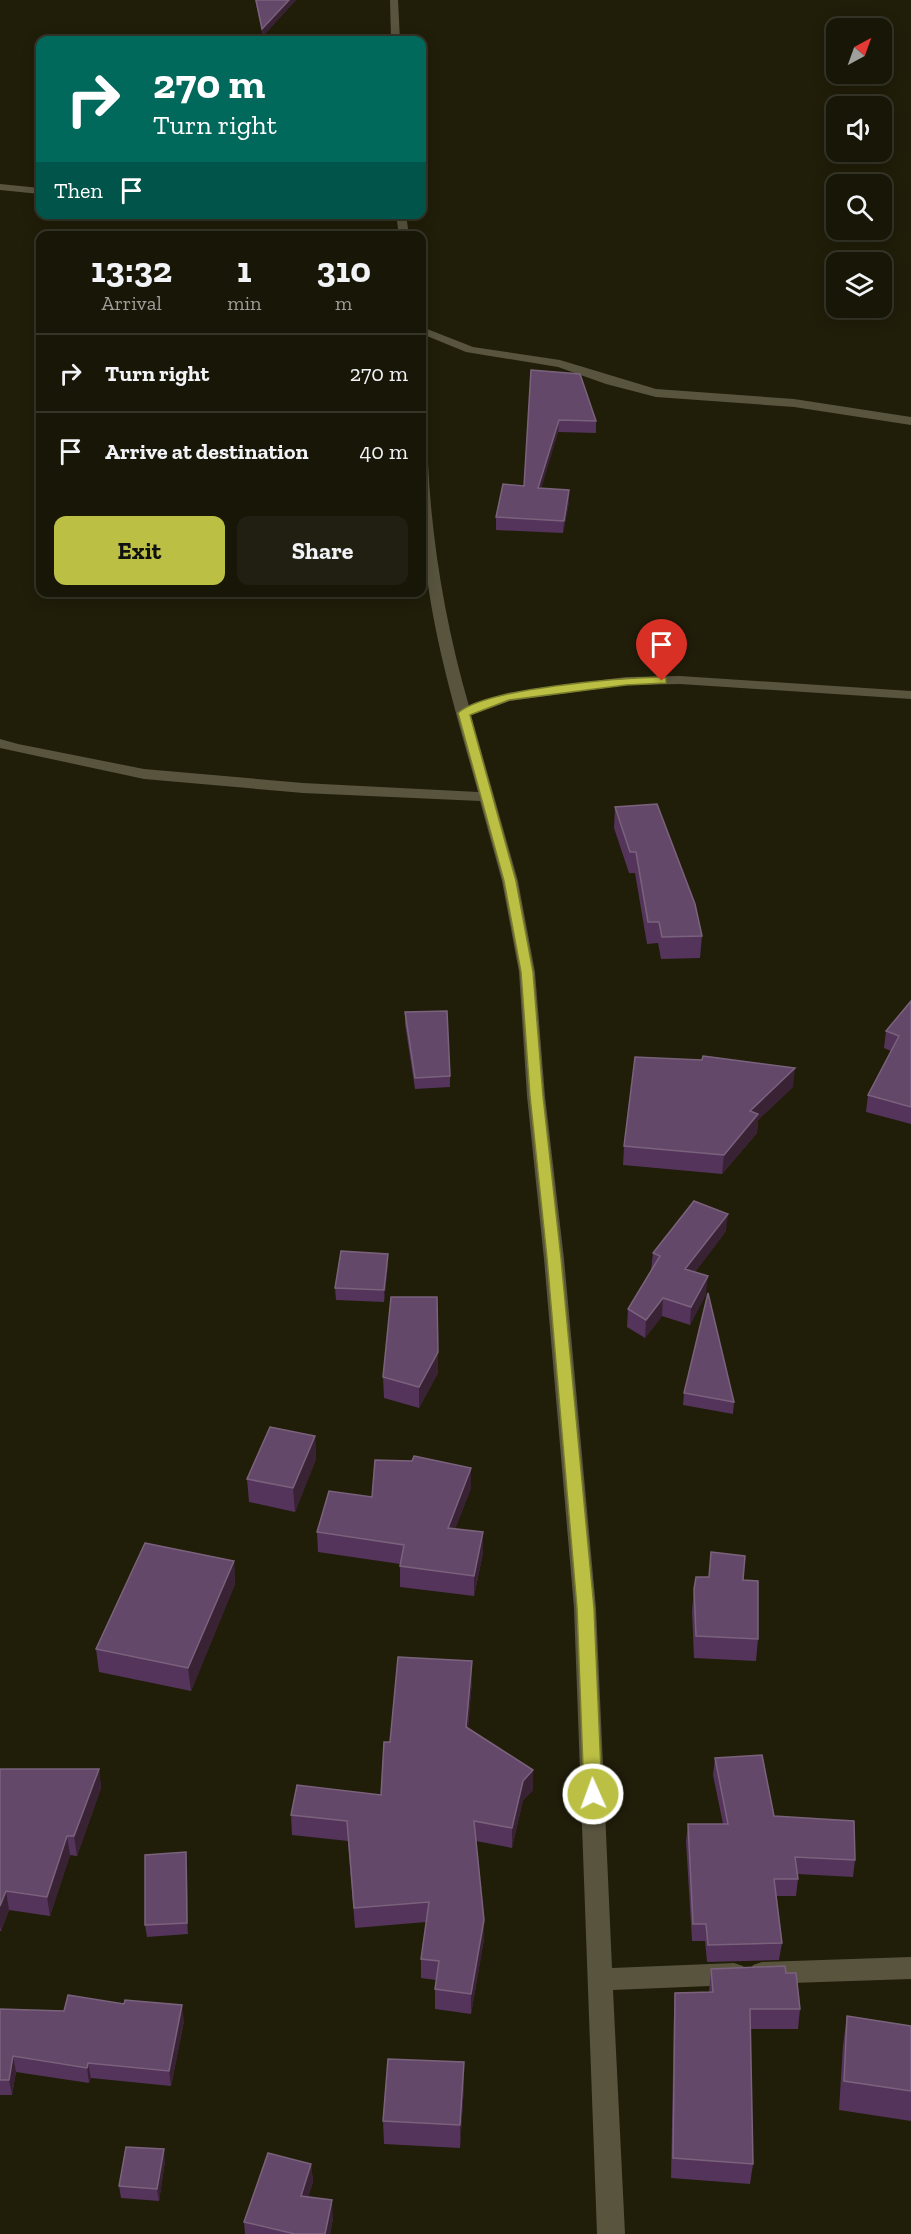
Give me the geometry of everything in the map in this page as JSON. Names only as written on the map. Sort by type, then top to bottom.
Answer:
[{"type":"street","points":[[394,0],[396,36]]},
{"type":"street","points":[[0,187],[36,192]]},
{"type":"street","points":[[426,332],[470,350],[560,364],[610,381],[656,393],[794,403],[911,421]]},
{"type":"street","points":[[426,532],[436,600],[510,881],[527,972],[536,1096],[554,1258],[585,1608],[611,2234]]},
{"type":"street","points":[[464,713],[507,697],[626,681],[680,680],[846,688],[911,695]]},
{"type":"street","points":[[0,743],[14,748],[144,774],[303,788],[487,797]]},
{"type":"street","points":[[601,1979],[911,1968]]},
{"type":"building","points":[[256,0],[289,0],[262,29]]},
{"type":"building","points":[[531,370],[580,374],[596,421],[559,420],[538,488],[569,490],[564,521],[496,517],[503,484],[524,486]]},
{"type":"building","points":[[657,804],[695,904],[702,936],[662,937],[659,922],[648,922],[636,852],[630,852],[615,807]]},
{"type":"building","points":[[911,1001],[911,1107],[868,1095],[899,1036],[886,1031]]},
{"type":"building","points":[[447,1011],[450,1076],[415,1078],[405,1012]]},
{"type":"building","points":[[703,1056],[795,1068],[750,1111],[758,1114],[724,1155],[624,1146],[635,1057],[702,1060]]},
{"type":"building","points":[[694,1201],[728,1214],[685,1269],[708,1276],[691,1307],[663,1298],[646,1320],[628,1309],[660,1256],[653,1253]]},
{"type":"building","points":[[341,1251],[388,1254],[384,1290],[335,1288]]},
{"type":"building","points":[[708,1293],[734,1402],[684,1393]]},
{"type":"building","points":[[391,1297],[437,1297],[438,1352],[419,1387],[383,1377]]},
{"type":"building","points":[[270,1427],[315,1436],[293,1488],[247,1479]]},
{"type":"building","points":[[414,1456],[471,1468],[448,1528],[483,1532],[474,1576],[400,1566],[404,1545],[317,1532],[329,1491],[372,1497],[375,1460],[412,1461]]},
{"type":"building","points":[[145,1543],[234,1561],[188,1668],[96,1649]]},
{"type":"building","points":[[711,1552],[745,1556],[743,1580],[758,1581],[758,1639],[696,1636],[694,1589],[696,1577],[709,1577]]},
{"type":"building","points":[[398,1657],[472,1661],[466,1727],[533,1770],[523,1781],[512,1828],[474,1821],[484,1920],[471,1994],[435,1989],[439,1961],[421,1959],[429,1902],[354,1908],[347,1821],[291,1815],[297,1785],[381,1795],[384,1742],[390,1742]]},
{"type":"building","points":[[762,1755],[774,1816],[854,1821],[855,1860],[795,1857],[798,1879],[774,1879],[782,1943],[708,1945],[706,1924],[693,1924],[688,1824],[728,1824],[715,1758]]},
{"type":"building","points":[[0,1769],[99,1769],[74,1836],[67,1836],[47,1897],[6,1891],[0,1906]]},
{"type":"building","points":[[186,1852],[187,1923],[145,1925],[145,1855]]},
{"type":"building","points":[[785,1966],[786,1973],[796,1973],[800,2009],[750,2009],[753,2164],[673,2158],[675,1993],[713,1992],[711,1969]]},
{"type":"building","points":[[68,1995],[124,2004],[125,2000],[182,2005],[169,2071],[88,2063],[87,2068],[13,2056],[9,2080],[0,2080],[0,2009],[64,2011]]},
{"type":"building","points":[[847,2016],[911,2026],[911,2091],[844,2081]]},
{"type":"building","points":[[388,2059],[464,2062],[460,2125],[383,2121]]},
{"type":"building","points":[[126,2147],[164,2149],[157,2189],[119,2186]]},
{"type":"building","points":[[268,2153],[311,2164],[301,2196],[332,2200],[325,2234],[295,2234],[244,2222]]},
{"type":"route","points":[[593,1794],[585,1608],[554,1258],[536,1096],[527,972],[510,881],[464,713],[507,697],[626,681],[662,681]]}]
